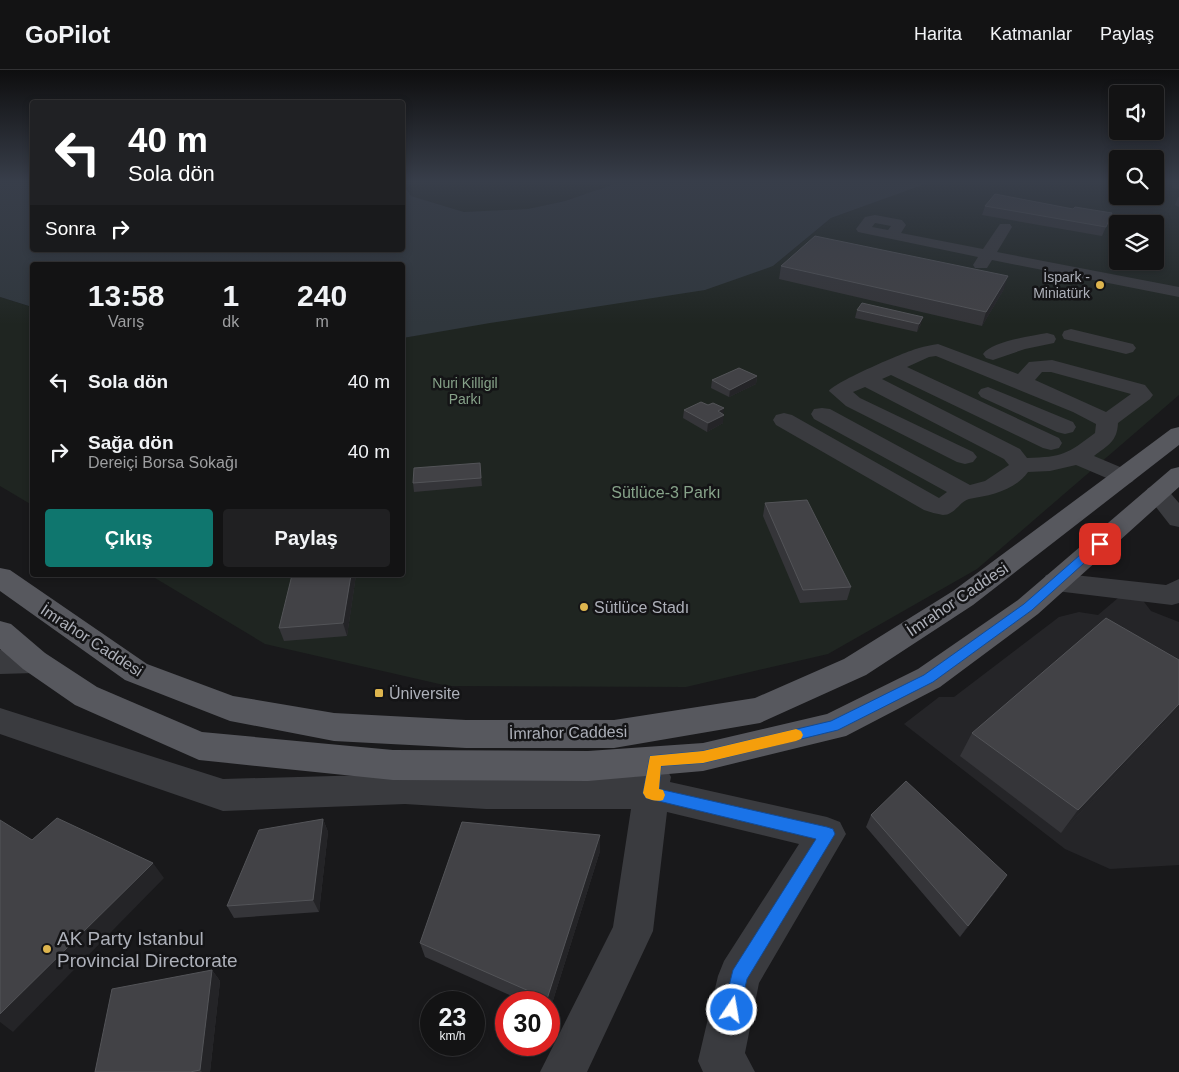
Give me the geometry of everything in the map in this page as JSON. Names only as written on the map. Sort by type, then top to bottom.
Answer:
[{"type":"main road","name":"İmrahor Caddesi","points":[[0,577],[136,672],[230,708],[334,727],[466,734],[614,734],[760,710],[855,666],[958,601],[1179,434]]},
{"type":"main road","name":"İmrahor Caddesi","points":[[0,632],[34,661],[86,696],[199,746],[393,765],[588,766],[653,777],[703,757],[834,726],[929,678],[1028,607],[1168,483]]},
{"type":"main road","points":[[159,728],[190,693]]},
{"type":"street","points":[[984,260],[1003,230]]},
{"type":"street","points":[[948,253],[961,233]]},
{"type":"street","points":[[891,236],[926,235],[948,253],[1058,276],[1179,292]]},
{"type":"street","points":[[902,251],[926,235]]},
{"type":"street","points":[[1071,335],[1126,348]]},
{"type":"street","points":[[993,354],[1020,344],[1047,340]]},
{"type":"street","points":[[965,457],[854,402],[839,391],[924,352],[938,350],[1025,378],[1129,405],[1107,421],[1106,435],[1078,457],[1050,464],[1021,465]]},
{"type":"street","points":[[900,363],[1065,427]]},
{"type":"street","points":[[900,363],[1051,443]]},
{"type":"street","points":[[864,378],[1012,454],[1021,465]]},
{"type":"street","points":[[1025,378],[1107,421]]},
{"type":"street","points":[[822,414],[963,491],[974,493],[993,486],[1016,473],[1021,465]]},
{"type":"street","points":[[784,420],[933,505],[944,506],[963,491]]},
{"type":"street","points":[[1078,457],[1124,477]]},
{"type":"street","points":[[1168,483],[1179,519]]},
{"type":"street","points":[[1056,582],[1172,595],[1179,589]]},
{"type":"street","points":[[0,662],[34,661]]},
{"type":"street","points":[[0,721],[223,795],[405,789],[486,793],[653,777],[827,834],[739,976],[721,1061],[732,1072]]},
{"type":"street","points":[[563,1072],[632,931],[653,777]]},
{"type":"shaded area","points":[[0,230],[30,230],[30,252],[405,252],[405,230],[817,230],[773,266],[705,290],[405,338],[405,262],[30,262],[30,306],[0,297]]},
{"type":"shaded area","points":[[1118,598],[1141,598],[1151,611],[1179,622],[1179,865],[1110,869],[1065,849],[904,724],[939,697],[954,697],[1059,617],[1079,612],[1098,615]]},
{"type":"green space","name":"Sütlüce-3 Parkı","points":[[817,230],[1109,230],[1109,270],[1164,270],[1164,230],[1179,230],[1179,395],[977,569],[828,654],[686,687],[448,686],[265,644],[153,577],[405,577],[405,338],[773,266]]},
{"type":"green space","points":[[0,297],[30,306],[30,504],[0,486]]},
{"type":"building","points":[[815,236],[1008,276],[986,312],[781,266]]},
{"type":"building","points":[[862,303],[923,317],[919,324],[857,310]]},
{"type":"building","points":[[739,368],[757,376],[730,390],[712,380]]},
{"type":"building","points":[[701,402],[708,405],[713,403],[724,408],[718,411],[724,415],[708,423],[684,410]]},
{"type":"building","points":[[480,463],[481,478],[413,483],[414,468]]},
{"type":"building","points":[[807,500],[851,587],[803,590],[765,503]]},
{"type":"building","points":[[292,577],[351,577],[343,623],[279,628]]},
{"type":"building","points":[[1106,618],[1179,660],[1179,704],[1078,810],[972,733]]},
{"type":"building","points":[[906,781],[1007,875],[968,926],[871,815]]},
{"type":"building","name":"AK Party Istanbul Provincial Directorate","points":[[57,818],[153,863],[0,1014],[0,820],[32,840]]},
{"type":"building","points":[[323,819],[313,900],[227,906],[259,830]]},
{"type":"building","points":[[462,822],[600,835],[550,991],[529,991],[420,943]]},
{"type":"building","points":[[212,970],[200,1070],[190,1072],[95,1072],[112,989]]},
{"type":"slow traffic","points":[[657,795],[651,793],[655,760],[703,757],[796,735]]},
{"type":"place","name":"İspark - Miniatürk","points":[[1100,285]]},
{"type":"place","name":"Sütlüce Stadı","points":[[584,607]]},
{"type":"place","name":"Üniversite","points":[[379,693]]},
{"type":"place","name":"AK Party Istanbul Provincial Directorate","points":[[47,949]]},
{"type":"route","points":[[732,1010],[739,976],[827,834],[651,793],[655,760],[703,757],[834,726],[929,678],[1028,607],[1100,544]]},
{"type":"park label","name":"Nuri Killigil Parkı","points":[[465,392]]}]
